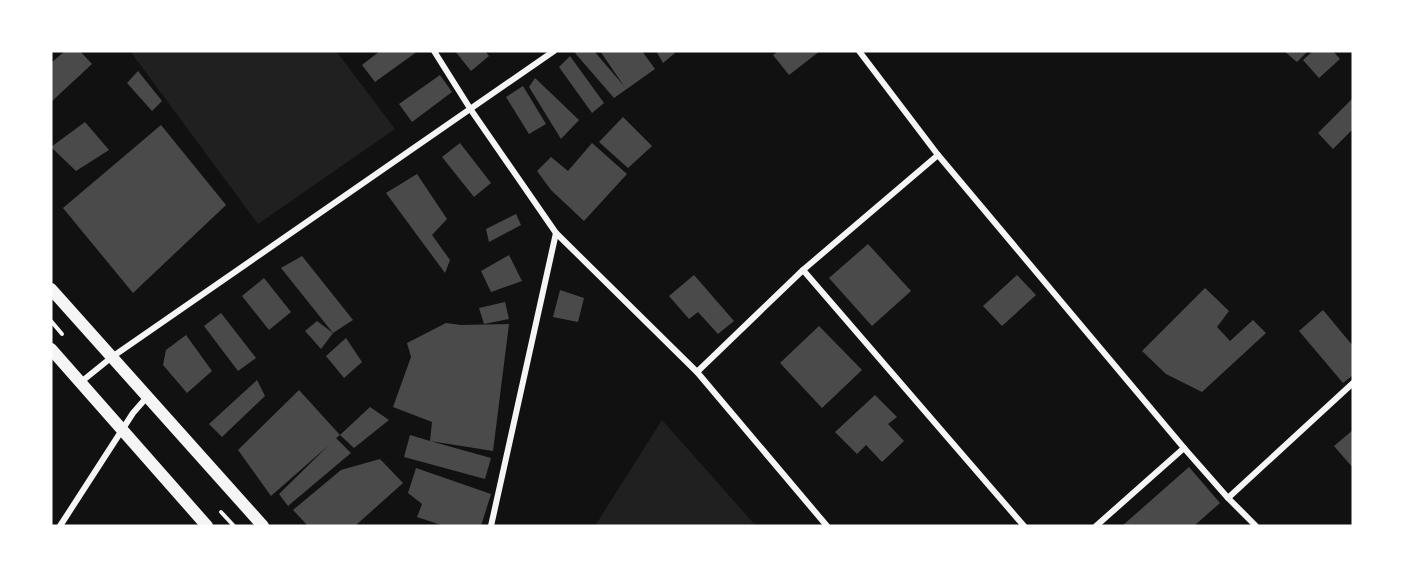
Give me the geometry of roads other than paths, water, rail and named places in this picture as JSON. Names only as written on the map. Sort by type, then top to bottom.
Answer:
[{"type":"main road","points":[[51,289],[263,526]]},
{"type":"main road","points":[[51,349],[207,526]]},
{"type":"street","points":[[434,51],[471,110],[555,233],[697,372],[827,526]]},
{"type":"street","points":[[80,382],[112,357],[555,51]]},
{"type":"street","points":[[859,51],[938,155],[1184,448],[1227,498],[1256,526]]},
{"type":"street","points":[[697,372],[803,270],[938,155]]},
{"type":"street","points":[[490,526],[555,233]]},
{"type":"street","points":[[803,270],[1024,526]]},
{"type":"street","points":[[1227,498],[1353,383]]},
{"type":"street","points":[[60,526],[122,430],[147,397]]},
{"type":"street","points":[[1096,526],[1184,448]]}]
